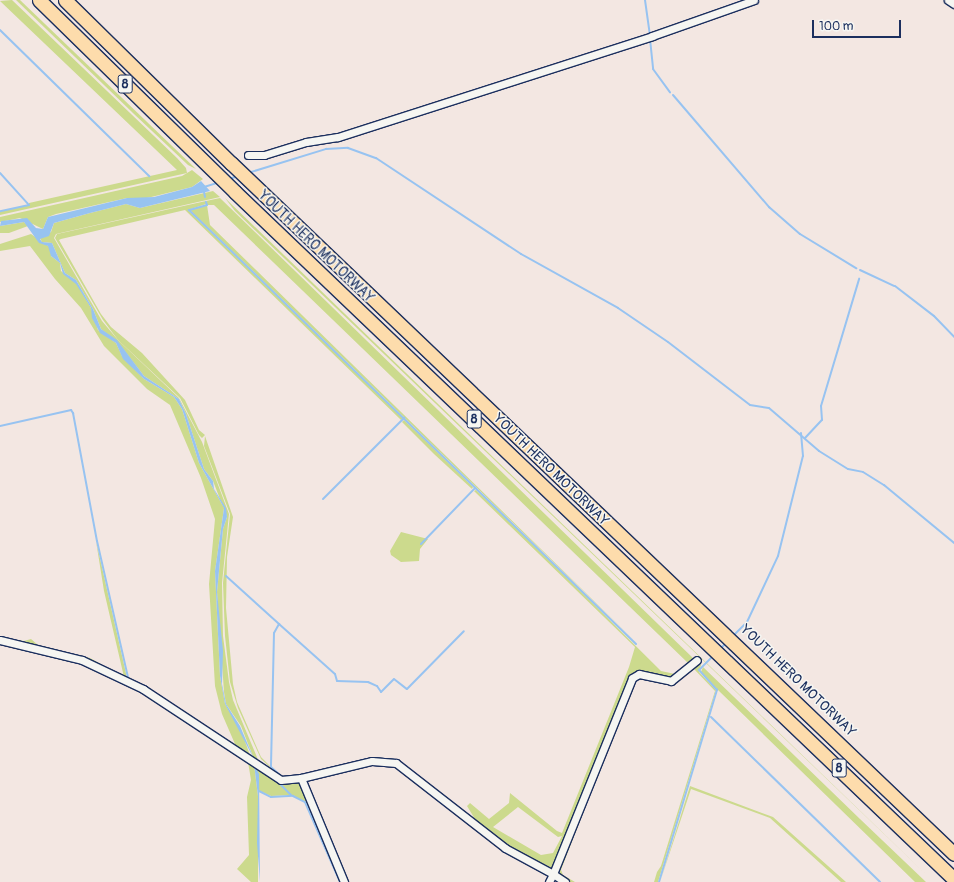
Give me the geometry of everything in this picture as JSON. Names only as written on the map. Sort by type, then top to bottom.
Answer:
[{"type":"highway","name":"YOUTH HERO MOTORWAY","points":[[39,0],[210,168],[724,656],[954,879]]},
{"type":"highway","name":"YOUTH HERO MOTORWAY","points":[[65,0],[230,163],[725,632],[954,854]]},
{"type":"street","points":[[248,155],[257,156],[306,142],[338,137],[652,36],[754,0]]},
{"type":"street","points":[[948,0],[954,4]]},
{"type":"street","points":[[0,640],[75,658],[144,689],[281,780],[301,778],[372,761],[396,763],[505,848],[565,882]]},
{"type":"street","points":[[549,882],[632,678],[639,674],[671,681],[697,660]]},
{"type":"street","points":[[301,778],[344,882]]},
{"type":"green space","points":[[12,0],[177,158],[186,168],[187,173],[0,215],[0,211],[29,205],[29,203],[177,170],[0,1]]},
{"type":"green space","points":[[16,0],[20,0],[196,169],[188,165]]},
{"type":"green space","points":[[192,170],[203,179],[192,187],[143,199],[127,198],[56,214],[48,217],[43,229],[20,218],[0,222],[0,217],[182,176]]},
{"type":"green space","points":[[213,191],[220,197],[56,234],[54,238],[102,321],[118,340],[179,398],[202,442],[229,514],[222,583],[223,636],[229,682],[233,700],[259,762],[254,759],[241,726],[226,704],[217,592],[223,529],[227,517],[213,481],[204,469],[186,414],[179,399],[144,376],[120,345],[101,329],[93,309],[76,280],[65,273],[52,243],[42,242],[40,238],[51,232],[54,223],[90,213],[126,204],[140,208]]},
{"type":"green space","points":[[220,198],[695,660],[673,678],[635,672],[552,868],[503,844],[478,824],[467,806],[470,803],[489,819],[509,803],[510,793],[557,831],[562,833],[629,667],[635,647],[474,491],[476,490],[525,536],[661,671],[675,674],[688,663],[214,205],[207,205],[206,201]],"holes":[[[518,807],[558,837],[562,836],[553,853],[541,855],[493,827]]]},
{"type":"green space","points":[[225,198],[523,486],[934,882],[235,211]]},
{"type":"green space","points":[[206,201],[206,204],[188,210],[403,418],[401,420],[185,210],[59,240],[101,314],[111,327],[142,353],[185,400],[199,430],[205,435],[202,438],[199,435],[180,398],[118,340],[103,320],[55,238],[57,234]]},
{"type":"green space","points":[[207,205],[210,225],[637,643],[190,210]]},
{"type":"green space","points":[[24,222],[28,226],[9,233],[0,233],[0,226]]},
{"type":"green space","points":[[31,234],[51,248],[51,256],[60,263],[61,271],[77,284],[91,308],[98,330],[116,343],[122,356],[144,379],[174,397],[182,409],[199,463],[224,508],[215,571],[220,676],[225,704],[242,733],[251,758],[96,664],[0,638],[24,641],[31,639],[38,645],[90,658],[124,677],[104,591],[96,541],[127,678],[145,686],[214,733],[235,744],[222,714],[215,686],[209,584],[215,519],[201,478],[170,405],[147,389],[104,346],[81,308],[55,279],[30,246],[0,251],[0,244]]},
{"type":"green space","points":[[404,420],[473,487],[472,489],[402,422]]},
{"type":"green space","points":[[205,436],[233,517],[227,557],[226,608],[233,684],[237,702],[261,757],[279,775],[261,759],[238,708],[230,682],[225,636],[223,583],[230,514],[204,446]]},
{"type":"green space","points":[[401,532],[428,539],[420,549],[419,561],[401,562],[391,555],[390,551]]},
{"type":"green space","points":[[697,661],[701,665],[699,672],[716,690],[658,882],[654,882],[657,872],[661,866],[715,691],[694,669],[673,683],[642,677],[633,683],[561,870],[563,875],[575,882],[570,882],[559,875],[558,864],[632,681],[644,676],[675,681]]},
{"type":"green space","points":[[703,667],[926,882],[915,882],[718,690],[701,672]]},
{"type":"green space","points":[[248,762],[254,764],[258,796],[258,882],[251,882],[237,869],[249,855],[247,797],[251,780]]},
{"type":"green space","points":[[256,765],[267,773],[300,781],[342,882],[308,804],[293,795],[271,796],[258,790]]},
{"type":"green space","points":[[690,786],[773,817],[846,882],[841,882],[770,818],[691,789],[660,882]]},
{"type":"water","points":[[201,181],[210,191],[140,208],[126,204],[54,223],[49,236],[40,239],[42,242],[52,243],[65,273],[76,280],[93,309],[101,329],[117,340],[144,376],[179,399],[186,414],[204,469],[213,481],[214,489],[226,508],[227,517],[223,529],[217,592],[223,651],[222,684],[226,704],[240,726],[254,759],[225,704],[220,676],[215,571],[224,508],[199,463],[182,409],[174,397],[144,379],[123,359],[116,343],[100,333],[92,318],[91,308],[76,284],[63,274],[60,263],[51,256],[48,246],[39,243],[24,222],[0,226],[1,221],[27,218],[36,228],[43,229],[48,217],[127,198],[154,197],[192,187]]},
{"type":"water","points":[[254,764],[259,774],[260,882],[257,843],[258,796]]},
{"type":"waterway","points":[[645,0],[650,34]]},
{"type":"waterway","points":[[0,30],[149,176]]},
{"type":"waterway","points":[[650,39],[653,69],[670,92]]},
{"type":"waterway","points":[[673,95],[769,207],[800,234],[856,268]]},
{"type":"waterway","points":[[248,173],[326,149],[348,148],[376,158],[521,254],[618,308],[668,342],[750,405],[769,408],[819,451],[848,469],[863,472],[884,485],[954,543]]},
{"type":"waterway","points":[[0,173],[29,205],[0,211]]},
{"type":"waterway","points":[[229,179],[238,176]]},
{"type":"waterway","points":[[204,187],[217,183]]},
{"type":"waterway","points":[[204,192],[205,197]]},
{"type":"waterway","points":[[206,202],[207,205],[189,210],[636,644]]},
{"type":"waterway","points":[[860,270],[895,286],[934,316],[954,337]]},
{"type":"waterway","points":[[805,438],[822,420],[821,406],[859,279]]},
{"type":"waterway","points":[[0,426],[71,410],[73,413],[97,541],[128,678]]},
{"type":"waterway","points":[[323,499],[404,418]]},
{"type":"waterway","points":[[732,637],[747,622],[778,556],[803,456],[801,433]]},
{"type":"waterway","points":[[421,544],[475,488]]},
{"type":"waterway","points":[[226,576],[279,624],[274,633],[271,767],[280,775]]},
{"type":"waterway","points":[[279,624],[335,674],[337,681],[368,682],[377,686],[381,692],[394,679],[407,689],[464,631]]},
{"type":"waterway","points":[[720,649],[726,643]]},
{"type":"waterway","points":[[659,882],[717,690],[699,670],[714,655]]},
{"type":"waterway","points":[[711,717],[880,882]]},
{"type":"waterway","points":[[279,783],[291,795]]},
{"type":"waterway","points":[[259,791],[271,797],[293,796],[305,802],[340,882]]}]
